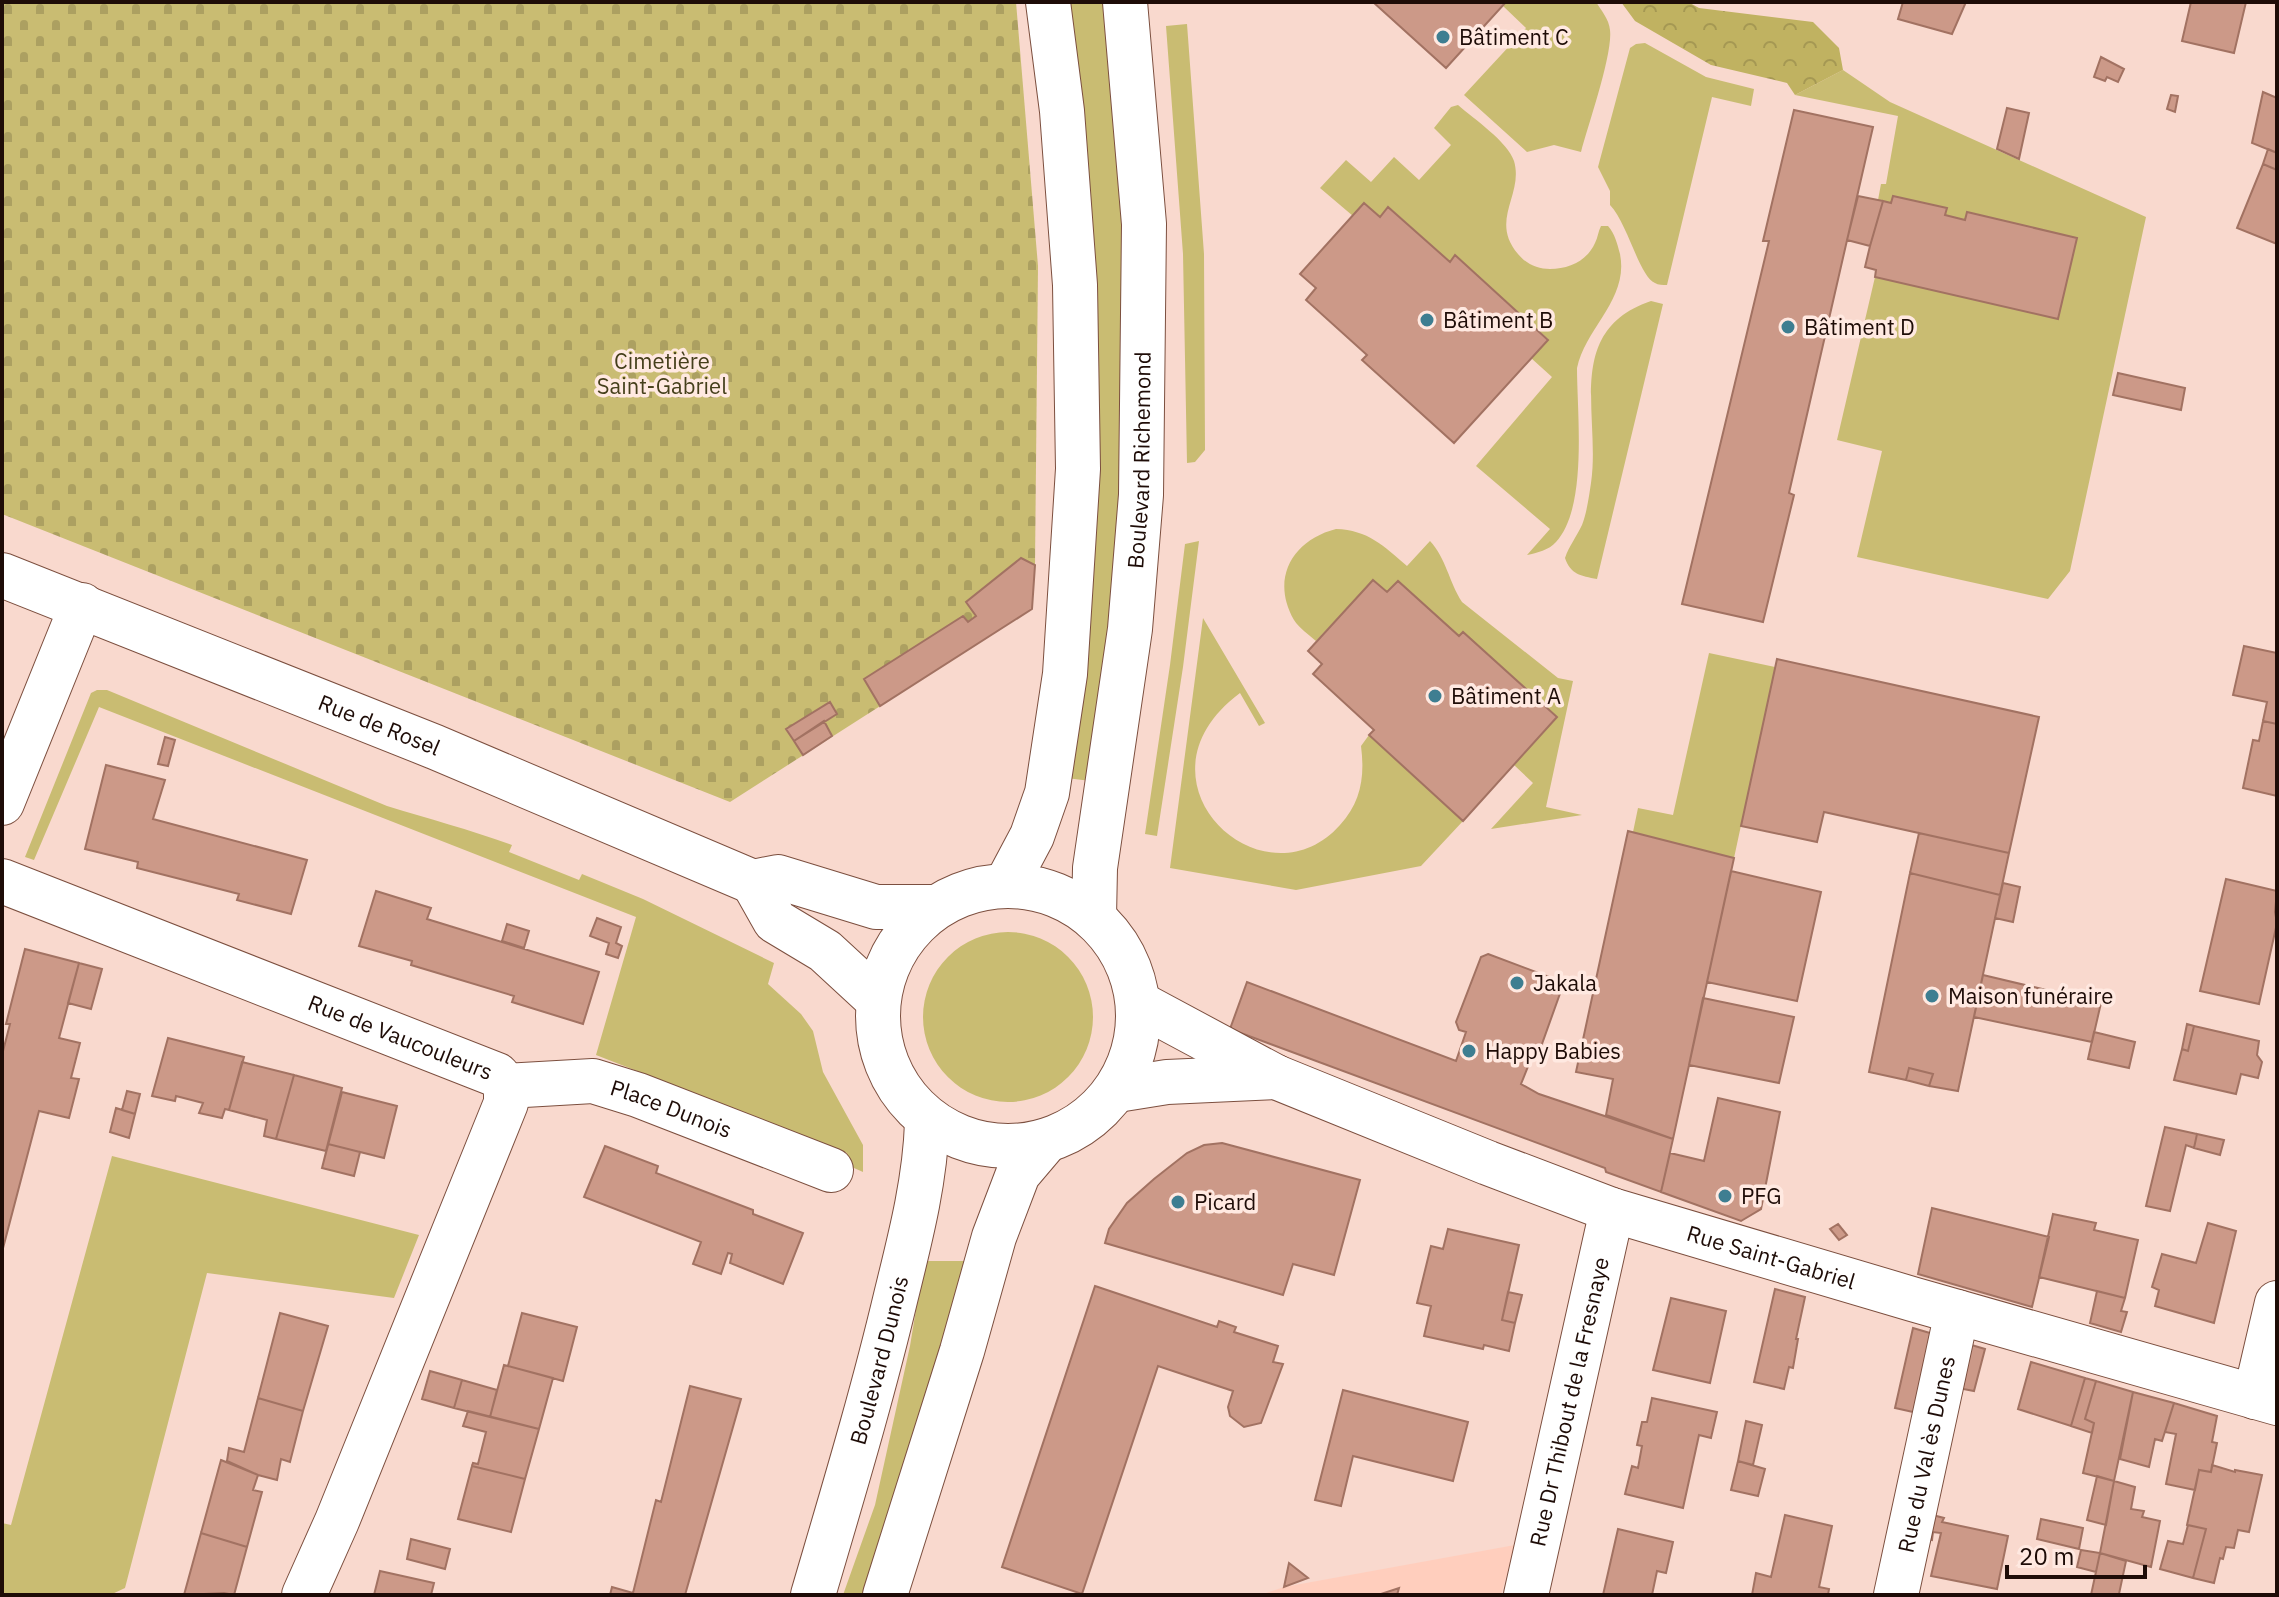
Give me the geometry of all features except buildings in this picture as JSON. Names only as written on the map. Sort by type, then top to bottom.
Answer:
[{"type":"street","points":[[1006,885],[1032,836],[1047,793],[1065,674],[1078,469],[1075,285],[1062,111],[1048,2]]},
{"type":"street","name":"Boulevard Richemond","points":[[1094,917],[1095,868],[1130,629],[1141,495],[1144,224],[1125,2]]},
{"type":"street","name":"Rue de Rosel","points":[[2,575],[435,747],[753,882],[778,877],[876,907],[935,907]]},
{"type":"street","points":[[2,803],[82,605]]},
{"type":"street","name":"Rue de Vaucouleurs","points":[[2,881],[497,1075],[506,1086],[506,1103],[337,1521],[304,1595]]},
{"type":"street","points":[[753,882],[775,921],[825,951],[877,999]]},
{"type":"street","points":[[1006,885],[1048,891],[1094,917],[1131,969],[1139,1027],[1134,1051],[1117,1090],[1087,1121],[1046,1141],[1011,1147],[975,1143],[927,1123],[900,1090],[888,1066],[877,1026],[877,999],[895,951],[906,935],[935,907],[967,892],[1006,885]]},
{"type":"street","name":"Rue Saint-Gabriel","points":[[1138,1003],[1276,1077],[1474,1158],[1612,1210],[2266,1400]]},
{"type":"street","name":"Rue Saint-Gabriel","points":[[1117,1090],[1167,1082],[1276,1077]]},
{"type":"street","name":"Place Dunois","points":[[506,1086],[593,1081],[638,1095],[831,1170]]},
{"type":"street","name":"Boulevard Dunois","points":[[813,1595],[880,1363],[898,1289],[916,1214],[925,1161],[927,1123]]},
{"type":"street","points":[[885,1595],[962,1351],[994,1237],[1018,1174],[1046,1141]]},
{"type":"street","name":"Rue Dr Thibout de la Fresnaye","points":[[1526,1595],[1612,1210]]},
{"type":"street","points":[[2266,1400],[2277,1303]]},
{"type":"street","name":"Rue du Val ès Dunes","points":[[1896,1595],[1957,1312]]},
{"type":"shaded area","points":[[1515,1545],[1501,1595],[1260,1595],[1284,1587]]},
{"type":"green space","name":"Cimetière Saint-Gabriel","points":[[2,2],[1016,2],[1038,266],[1032,609],[730,802],[2,514]]},
{"type":"green space","points":[[1062,2],[1105,2],[1125,262],[1117,575],[1091,781],[1066,778]]},
{"type":"green space","points":[[1506,2],[1596,2],[1606,18],[1610,30],[1608,55],[1581,152],[1554,145],[1527,152],[1464,95],[1526,28],[1503,6]]},
{"type":"green space","points":[[1621,2],[1688,2],[1699,8],[1813,22],[1839,48],[1843,70],[1795,95],[1787,83],[1711,65],[1635,21]]},
{"type":"green space","points":[[1187,24],[1204,254],[1205,450],[1195,462],[1187,463],[1183,254],[1166,26]]},
{"type":"green space","points":[[1645,43],[1706,77],[1754,89],[1751,106],[1712,97],[1667,285],[1655,283],[1644,271],[1610,205],[1610,191],[1598,167],[1630,48]]},
{"type":"green space","points":[[1843,70],[1890,102],[2146,217],[2070,571],[2048,599],[1857,557],[1882,451],[1837,440],[1875,277],[2057,319],[2077,238],[1967,212],[1965,220],[1945,215],[1946,208],[1894,196],[1891,203],[1878,200],[1881,184],[1886,184],[1898,116],[1795,95]]},
{"type":"green space","points":[[1458,105],[1498,139],[1514,161],[1515,185],[1507,230],[1510,242],[1521,258],[1541,268],[1570,266],[1592,249],[1601,226],[1608,226],[1620,254],[1621,270],[1613,299],[1589,339],[1577,368],[1579,434],[1573,507],[1556,542],[1527,555],[1550,529],[1476,466],[1552,377],[1531,358],[1548,339],[1455,256],[1450,262],[1389,207],[1380,217],[1364,203],[1353,216],[1320,188],[1346,160],[1371,182],[1394,157],[1419,180],[1451,145],[1434,128],[1451,107]]},
{"type":"green space","points":[[1651,301],[1663,304],[1597,579],[1586,577],[1573,571],[1565,558],[1587,509],[1593,457],[1591,403],[1596,354],[1606,333],[1624,315]]},
{"type":"green space","points":[[1336,529],[1366,536],[1407,566],[1430,541],[1462,602],[1558,678],[1573,681],[1546,807],[1582,815],[1491,829],[1533,783],[1514,765],[1557,717],[1463,632],[1459,636],[1398,581],[1387,592],[1373,580],[1316,641],[1296,623],[1284,590],[1290,563],[1308,542]]},
{"type":"green space","points":[[1199,541],[1157,836],[1145,834],[1185,544]]},
{"type":"green space","points":[[1203,618],[1265,723],[1259,726],[1240,693],[1208,727],[1195,762],[1200,796],[1217,824],[1244,844],[1275,853],[1309,848],[1340,825],[1353,807],[1362,779],[1361,746],[1369,735],[1463,821],[1421,866],[1296,890],[1170,868]]},
{"type":"green space","points":[[1709,653],[1775,667],[1734,858],[1633,832],[1638,808],[1673,815]]},
{"type":"green space","points":[[107,690],[387,806],[512,845],[509,852],[579,880],[582,874],[643,899],[774,963],[768,984],[801,1014],[813,1031],[823,1072],[863,1145],[863,1172],[845,1164],[847,1153],[596,1055],[636,917],[99,707],[34,860],[25,857],[91,693]]},
{"type":"green space","points":[[1008,932],[1041,938],[1068,957],[1087,984],[1093,1017],[1087,1050],[1068,1077],[1041,1096],[1008,1102],[975,1096],[948,1077],[929,1050],[923,1017],[929,984],[948,957],[975,938]]},
{"type":"green space","points":[[112,1156],[419,1235],[394,1298],[207,1273],[125,1588],[110,1595],[2,1595],[2,1523],[11,1525]]},
{"type":"green space","points":[[924,1261],[969,1261],[867,1595],[843,1595],[875,1505],[910,1346]]},
{"type":"place","name":"Bâtiment C","points":[[1443,37]]},
{"type":"place","name":"Bâtiment B","points":[[1427,320]]},
{"type":"place","name":"Bâtiment D","points":[[1788,327]]},
{"type":"place","name":"Bâtiment A","points":[[1435,696]]},
{"type":"place","name":"Jakala","points":[[1517,983]]},
{"type":"place","name":"Maison funéraire","points":[[1932,996]]},
{"type":"place","name":"Happy Babies","points":[[1469,1051]]},
{"type":"place","name":"PFG","points":[[1725,1196]]},
{"type":"place","name":"Picard","points":[[1178,1202]]}]
